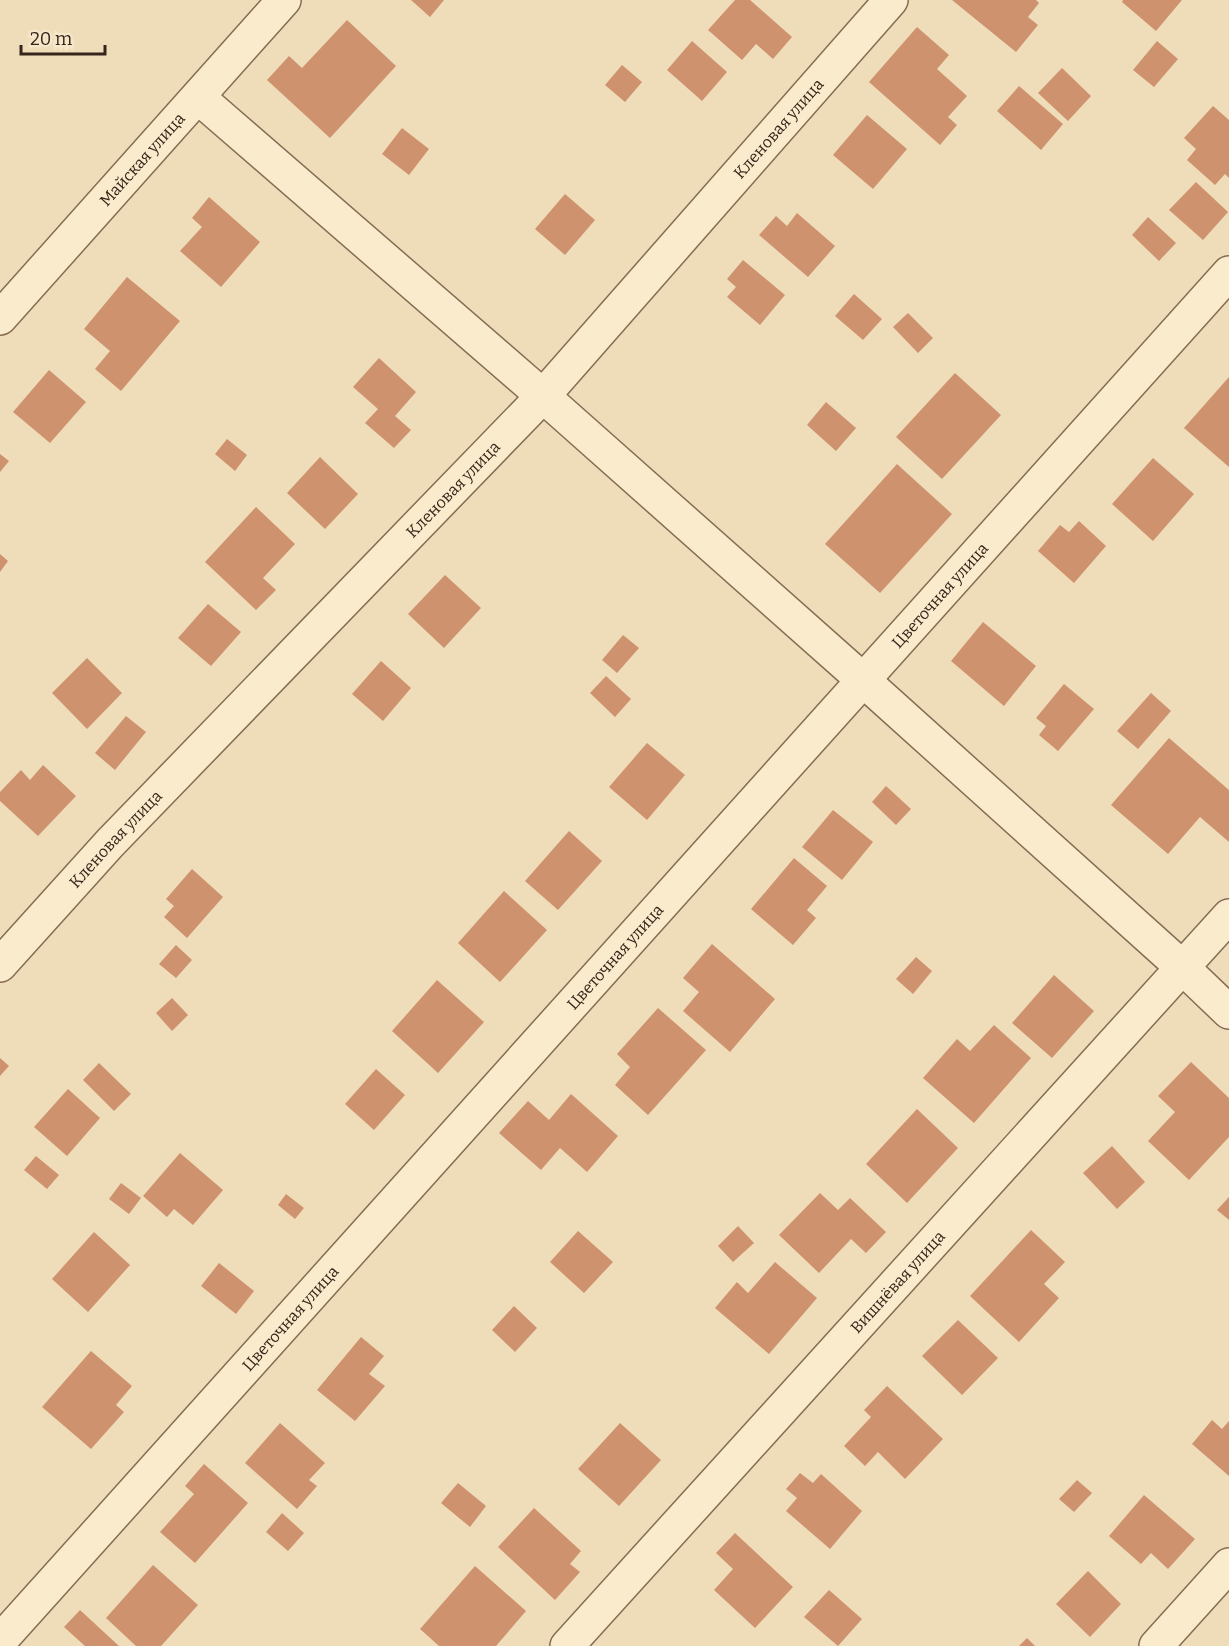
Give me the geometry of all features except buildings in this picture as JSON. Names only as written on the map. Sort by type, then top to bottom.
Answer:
[{"type":"street","name":"Майская улица","points":[[0,318],[284,0]]},
{"type":"street","name":"Кленовая улица","points":[[0,965],[110,843],[543,396],[891,0]]},
{"type":"street","points":[[198,97],[543,396],[863,680],[1229,1012]]},
{"type":"street","name":"Цветочная улица","points":[[0,1641],[1229,273]]},
{"type":"street","name":"Вишнёвая улица","points":[[567,1646],[1229,916]]},
{"type":"street","points":[[1156,1646],[1229,1565]]}]
